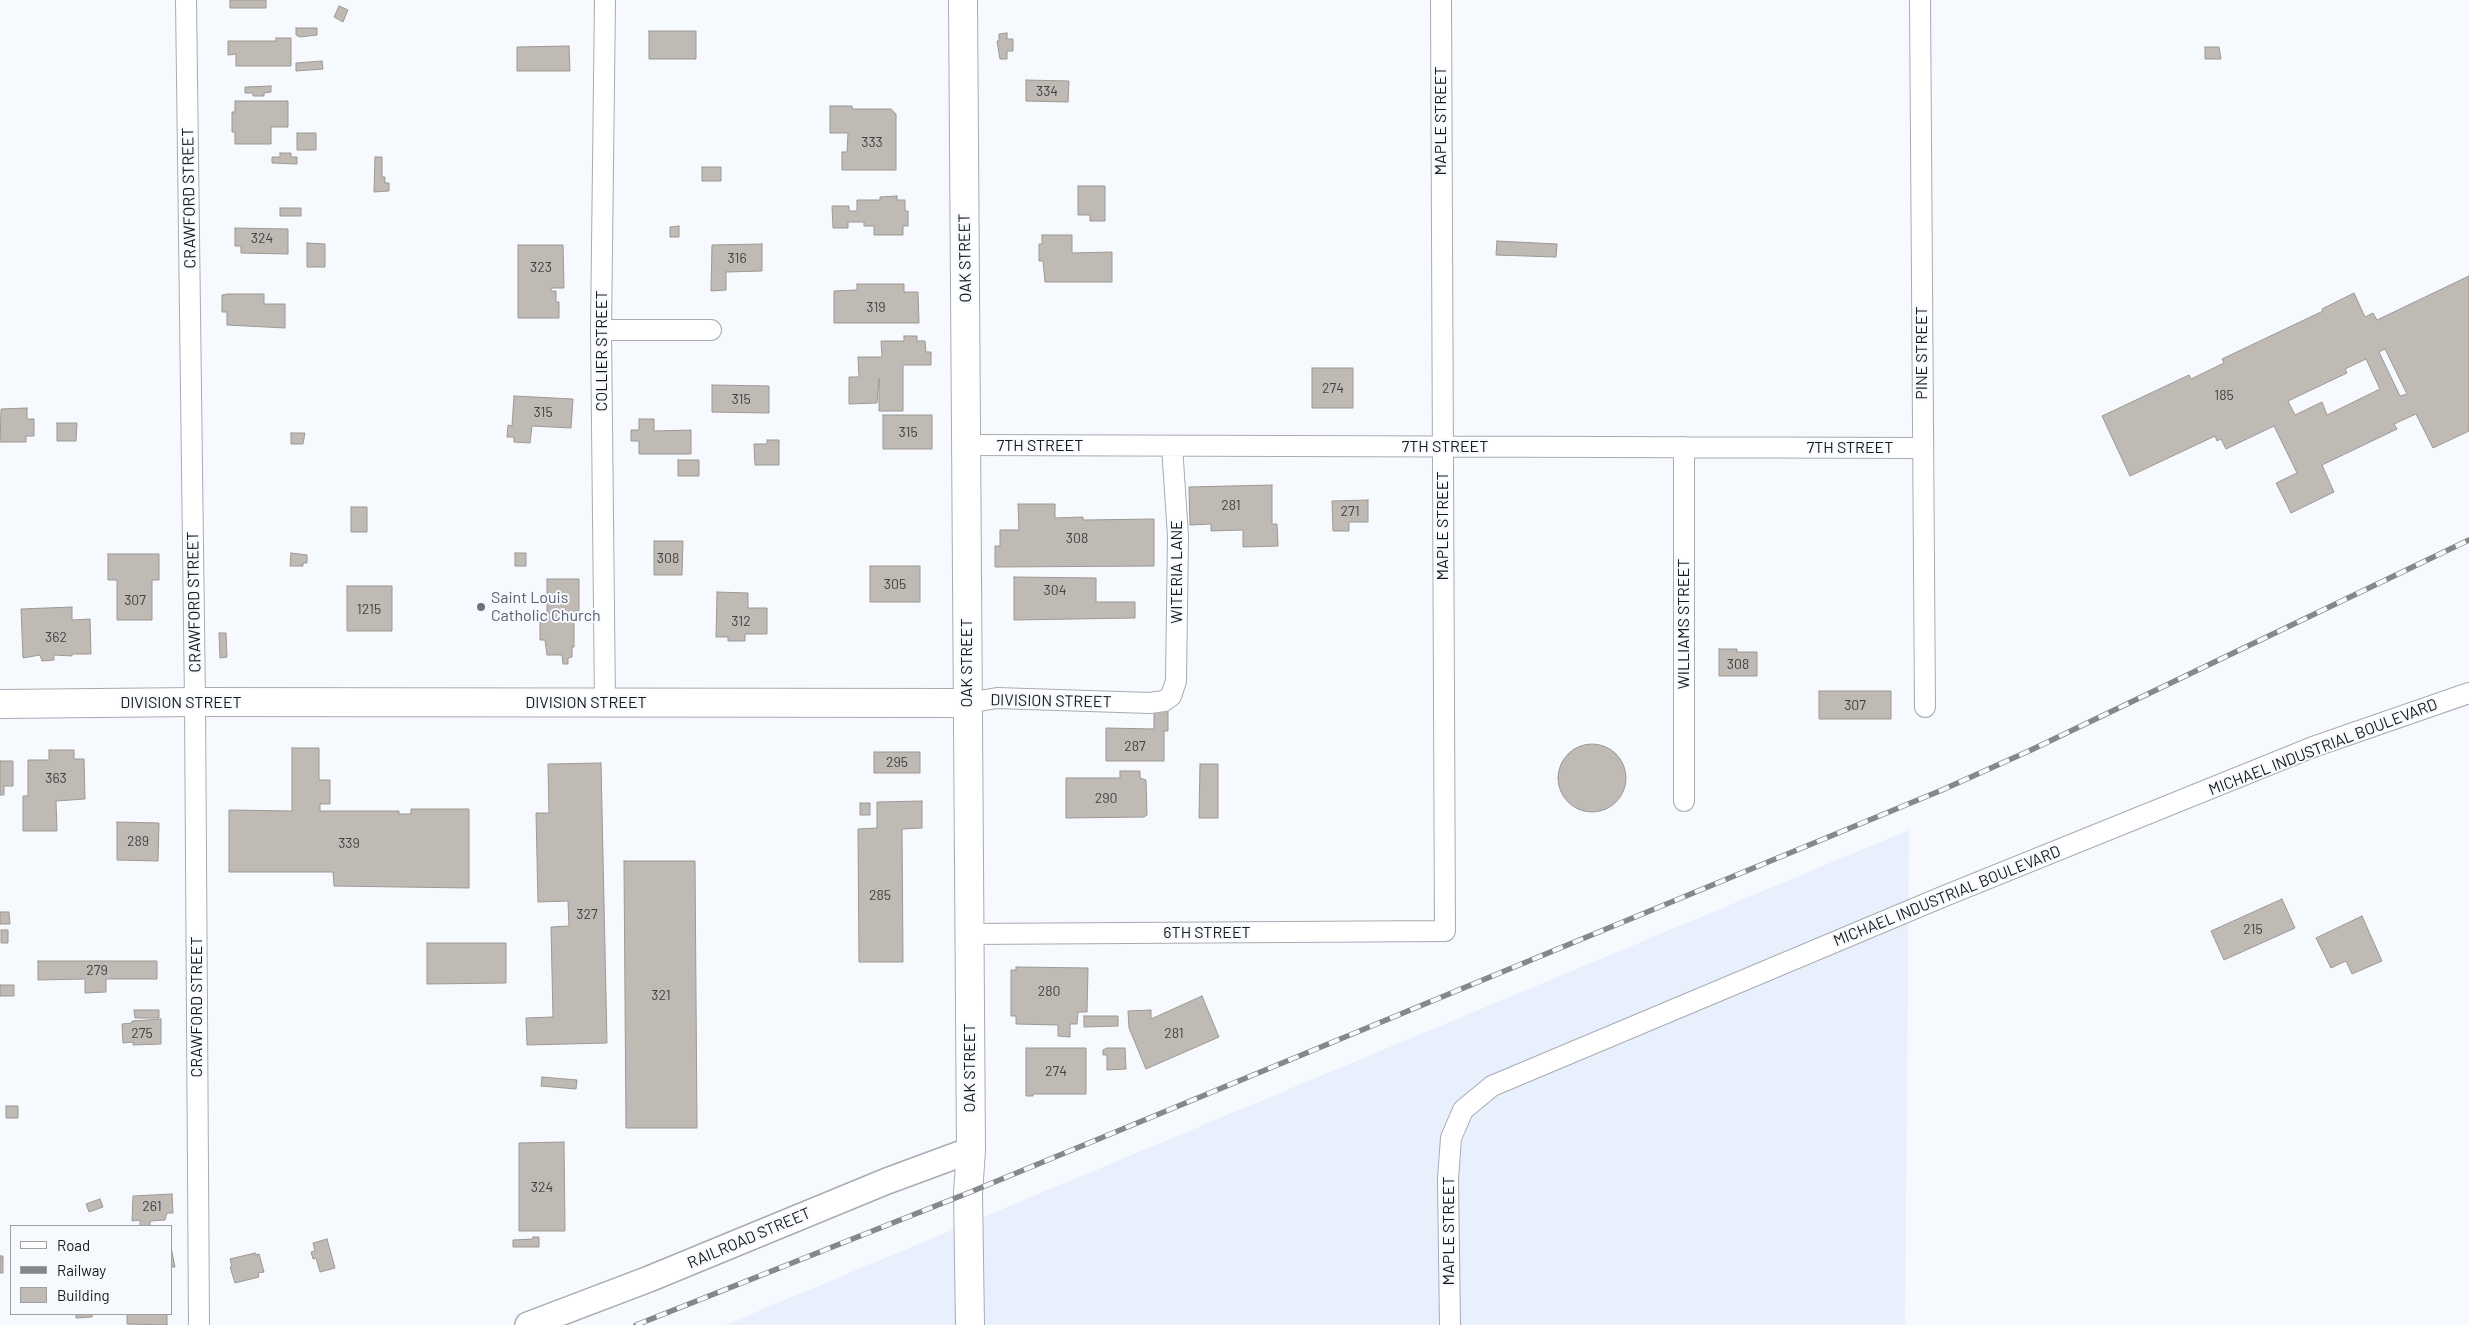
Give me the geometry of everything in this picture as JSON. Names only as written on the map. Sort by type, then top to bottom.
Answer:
[{"type":"main road","name":"OAK STREET","points":[[963,0],[971,1150],[968,1193],[970,1325]]},
{"type":"main road","name":"DIVISION STREET","points":[[0,704],[195,702],[967,703]]},
{"type":"street","name":"CRAWFORD STREET","points":[[186,0],[195,702],[199,1325]]},
{"type":"street","name":"COLLIER STREET","points":[[604,703],[601,330],[605,0]]},
{"type":"street","name":"MAPLE STREET","points":[[1441,0],[1446,931]]},
{"type":"street","name":"PINE STREET","points":[[1920,0],[1925,707]]},
{"type":"street","points":[[601,330],[711,330]]},
{"type":"street","name":"7TH STREET","points":[[967,445],[1923,448]]},
{"type":"street","name":"WITERIA LANE","points":[[1171,696],[1176,681],[1178,536],[1172,446]]},
{"type":"street","name":"WILLIAMS STREET","points":[[1684,447],[1684,801]]},
{"type":"street","name":"MICHAEL INDUSTRIAL BOULEVARD","points":[[1451,1138],[1463,1110],[1492,1086],[1942,897],[2304,751],[2469,693]]},
{"type":"street","name":"DIVISION STREET","points":[[967,703],[997,698],[1150,703],[1164,701],[1171,696]]},
{"type":"street","name":"6TH STREET","points":[[969,934],[1446,931]]},
{"type":"street","name":"MAPLE STREET","points":[[1450,1325],[1448,1179],[1451,1138]]},
{"type":"street","name":"RAILROAD STREET","points":[[528,1325],[649,1279],[887,1181],[971,1150]]},
{"type":"shaded area","points":[[1909,830],[1905,1325],[725,1325]]},
{"type":"building","points":[[230,0],[266,0],[266,8],[230,8]]},
{"type":"building","points":[[339,6],[348,10],[343,22],[334,17]]},
{"type":"building","points":[[296,28],[317,28],[317,35],[300,37],[296,35]]},
{"type":"building","points":[[649,31],[696,31],[696,59],[649,59]]},
{"type":"building","points":[[1007,33],[1007,39],[1013,39],[1013,51],[1007,51],[1007,59],[1000,59],[997,41],[999,41],[999,34]]},
{"type":"building","points":[[276,38],[291,38],[291,66],[236,66],[236,54],[228,55],[228,41],[276,41]]},
{"type":"building","points":[[569,46],[570,71],[517,71],[517,47]]},
{"type":"building","points":[[2205,47],[2219,47],[2221,59],[2205,59]]},
{"type":"building","points":[[322,61],[323,69],[296,71],[296,63]]},
{"type":"building","points":[[1026,80],[1069,81],[1068,102],[1026,101]]},
{"type":"building","points":[[271,86],[271,92],[264,93],[264,96],[253,96],[253,93],[245,93],[245,87]]},
{"type":"building","points":[[235,101],[288,101],[288,127],[271,127],[271,144],[235,144],[235,132],[232,132],[232,112],[235,112]]},
{"type":"building","points":[[830,106],[852,106],[852,109],[891,109],[896,114],[896,170],[842,170],[842,152],[847,152],[848,133],[830,133]]},
{"type":"building","points":[[297,133],[316,133],[316,150],[297,150]]},
{"type":"building","points":[[280,153],[291,153],[291,157],[297,157],[297,164],[272,163],[272,157],[280,157]]},
{"type":"building","points":[[375,157],[382,157],[382,177],[385,177],[385,183],[389,183],[389,191],[374,192]]},
{"type":"building","points":[[702,167],[721,167],[721,181],[702,181]]},
{"type":"building","points":[[1078,186],[1105,186],[1105,221],[1090,221],[1090,215],[1078,215]]},
{"type":"building","points":[[897,196],[897,200],[905,200],[905,211],[908,211],[908,226],[903,226],[903,235],[874,235],[874,226],[864,226],[864,222],[848,222],[848,228],[833,228],[832,206],[849,206],[849,211],[857,211],[857,200],[880,200],[880,197]]},
{"type":"building","points":[[280,208],[301,208],[301,216],[280,216]]},
{"type":"building","points":[[679,226],[679,237],[670,237],[670,227]]},
{"type":"building","points":[[235,228],[288,229],[288,254],[241,253],[241,246],[235,246]]},
{"type":"building","points":[[1042,235],[1072,235],[1072,253],[1112,252],[1112,282],[1045,282],[1043,261],[1039,261],[1039,244],[1042,244]]},
{"type":"building","points":[[1497,241],[1557,244],[1556,257],[1496,255]]},
{"type":"building","points":[[307,243],[325,244],[325,267],[307,267]]},
{"type":"building","points":[[762,244],[762,271],[726,272],[726,290],[711,291],[712,245]]},
{"type":"building","points":[[518,245],[563,245],[564,288],[551,288],[551,291],[556,291],[556,302],[559,302],[559,318],[518,318]]},
{"type":"building","points":[[2469,276],[2469,431],[2433,448],[2416,414],[2394,424],[2397,429],[2322,465],[2334,492],[2291,513],[2276,483],[2297,473],[2274,426],[2226,449],[2221,439],[2217,441],[2215,436],[2130,476],[2102,416],[2189,375],[2191,379],[2224,363],[2222,359],[2323,311],[2322,309],[2354,293],[2365,317],[2373,313],[2377,320]],"holes":[[[2385,349],[2407,394],[2400,396],[2379,352]],[[2366,359],[2380,389],[2327,415],[2322,402],[2295,415],[2288,401],[2347,373],[2345,369]]]},
{"type":"building","points":[[857,284],[904,284],[904,292],[918,292],[919,323],[834,323],[834,291],[857,290]]},
{"type":"building","points":[[264,294],[264,304],[285,304],[285,328],[227,325],[227,312],[222,312],[222,295]]},
{"type":"building","points":[[904,336],[917,336],[917,341],[925,341],[926,352],[931,352],[931,365],[903,365],[903,411],[879,411],[879,378],[877,403],[849,404],[849,377],[859,377],[858,357],[882,357],[881,341],[904,341]]},
{"type":"building","points":[[1312,368],[1353,368],[1353,408],[1312,408]]},
{"type":"building","points":[[712,385],[769,386],[769,413],[712,412]]},
{"type":"building","points":[[514,396],[573,399],[571,428],[532,426],[530,443],[514,442],[514,437],[507,437],[508,425],[512,426]]},
{"type":"building","points":[[27,408],[27,419],[34,419],[34,436],[26,436],[26,442],[0,442],[1,409]]},
{"type":"building","points":[[883,415],[932,415],[932,449],[883,449]]},
{"type":"building","points":[[639,419],[654,419],[654,431],[691,430],[691,454],[639,454],[639,441],[631,441],[631,430],[639,430]]},
{"type":"building","points":[[57,423],[77,423],[76,441],[57,441]]},
{"type":"building","points":[[291,433],[305,433],[303,444],[291,444]]},
{"type":"building","points":[[767,440],[779,440],[779,465],[755,465],[754,444],[767,444]]},
{"type":"building","points":[[678,460],[699,460],[699,476],[678,476]]},
{"type":"building","points":[[1272,485],[1272,524],[1277,524],[1278,546],[1243,547],[1243,530],[1211,531],[1211,524],[1190,525],[1189,487]]},
{"type":"building","points":[[1368,500],[1368,522],[1349,522],[1349,531],[1333,531],[1332,501]]},
{"type":"building","points":[[1018,504],[1055,504],[1055,518],[1083,517],[1083,520],[1154,519],[1154,566],[995,567],[995,546],[1000,546],[1000,530],[1019,530]]},
{"type":"building","points":[[351,507],[367,507],[367,532],[351,532]]},
{"type":"building","points":[[654,541],[683,541],[682,575],[654,575]]},
{"type":"building","points":[[291,553],[307,555],[307,563],[303,563],[303,566],[290,566]]},
{"type":"building","points":[[515,553],[526,553],[526,566],[515,566]]},
{"type":"building","points":[[108,554],[159,554],[159,580],[152,580],[152,620],[117,620],[117,580],[108,580]]},
{"type":"building","points":[[870,566],[920,566],[920,602],[870,602]]},
{"type":"building","points":[[1014,577],[1096,578],[1096,602],[1135,602],[1135,618],[1014,620]]},
{"type":"building","points":[[547,579],[579,579],[579,611],[574,611],[574,647],[572,647],[572,657],[568,658],[568,664],[563,664],[562,655],[547,655],[545,640],[540,640],[540,621],[547,621]]},
{"type":"building","points":[[347,586],[392,586],[392,631],[347,631]]},
{"type":"building","points":[[717,592],[748,593],[748,608],[767,608],[767,634],[745,634],[745,641],[728,641],[728,637],[716,637]]},
{"type":"building","points":[[72,607],[72,620],[90,619],[91,654],[54,655],[54,660],[42,661],[40,655],[23,658],[21,609]]},
{"type":"building","points":[[219,633],[226,633],[227,657],[220,658]]},
{"type":"building","points":[[1719,649],[1737,649],[1737,652],[1757,652],[1757,676],[1719,676]]},
{"type":"building","points":[[1819,691],[1891,691],[1891,719],[1819,719]]},
{"type":"building","points":[[1154,709],[1168,709],[1168,731],[1164,731],[1164,761],[1106,761],[1106,728],[1154,729]]},
{"type":"building","points":[[1592,744],[1605,747],[1616,754],[1623,765],[1626,778],[1623,791],[1616,802],[1605,809],[1592,812],[1579,809],[1568,802],[1561,791],[1558,778],[1561,765],[1568,754],[1579,747]]},
{"type":"building","points":[[292,748],[319,748],[319,780],[330,780],[330,804],[320,804],[320,811],[399,811],[399,814],[411,814],[411,809],[469,809],[469,888],[334,886],[333,872],[229,872],[229,810],[292,811]]},
{"type":"building","points":[[49,750],[74,750],[74,759],[84,759],[85,799],[56,801],[57,831],[23,831],[23,796],[28,796],[28,760],[49,760]]},
{"type":"building","points":[[874,752],[920,752],[920,773],[874,773]]},
{"type":"building","points":[[0,761],[13,761],[13,786],[4,786],[4,795],[0,795]]},
{"type":"building","points":[[601,763],[607,1043],[527,1045],[526,1018],[553,1017],[551,927],[569,926],[568,901],[538,902],[536,813],[549,813],[548,764]]},
{"type":"building","points":[[1200,764],[1218,764],[1218,818],[1199,818]]},
{"type":"building","points":[[1120,771],[1140,771],[1140,778],[1146,780],[1147,815],[1144,817],[1066,818],[1066,778],[1120,778]]},
{"type":"building","points":[[922,801],[922,828],[902,829],[903,962],[859,962],[858,829],[877,828],[877,802]]},
{"type":"building","points":[[860,803],[870,803],[870,815],[860,815]]},
{"type":"building","points":[[117,822],[159,823],[158,861],[117,860]]},
{"type":"building","points":[[624,861],[695,861],[697,1128],[626,1128]]},
{"type":"building","points":[[2282,899],[2295,928],[2224,960],[2211,931]]},
{"type":"building","points":[[0,912],[9,912],[10,924],[0,924]]},
{"type":"building","points":[[2362,916],[2382,961],[2352,974],[2346,961],[2331,968],[2316,938]]},
{"type":"building","points":[[1,930],[8,930],[8,943],[1,943]]},
{"type":"building","points":[[427,943],[506,943],[506,983],[427,984]]},
{"type":"building","points":[[38,961],[157,961],[157,979],[106,979],[106,992],[85,993],[85,979],[38,980]]},
{"type":"building","points":[[1016,967],[1088,968],[1087,1012],[1078,1012],[1077,1024],[1070,1024],[1070,1037],[1058,1036],[1058,1025],[1016,1024],[1016,1016],[1011,1016],[1011,970],[1016,970]]},
{"type":"building","points":[[0,985],[14,985],[14,996],[0,996]]},
{"type":"building","points":[[1202,996],[1219,1037],[1146,1069],[1129,1028],[1128,1011],[1151,1010],[1151,1019]]},
{"type":"building","points":[[134,1010],[159,1010],[159,1018],[135,1018]]},
{"type":"building","points":[[1084,1016],[1118,1016],[1118,1026],[1084,1027]]},
{"type":"building","points":[[161,1019],[161,1044],[133,1045],[133,1042],[123,1043],[122,1024],[132,1023],[132,1021]]},
{"type":"building","points":[[1026,1048],[1086,1048],[1086,1094],[1033,1094],[1033,1096],[1026,1096]]},
{"type":"building","points":[[1107,1048],[1125,1048],[1126,1069],[1107,1070],[1107,1055],[1103,1055],[1103,1050]]},
{"type":"building","points":[[542,1077],[577,1080],[576,1089],[541,1086]]},
{"type":"building","points":[[6,1106],[18,1106],[18,1118],[6,1118]]},
{"type":"building","points":[[564,1142],[565,1231],[519,1231],[519,1143]]},
{"type":"building","points":[[172,1194],[173,1213],[167,1213],[165,1220],[150,1221],[150,1225],[140,1225],[140,1220],[132,1221],[133,1196]]},
{"type":"building","points":[[100,1199],[103,1207],[89,1212],[86,1204]]},
{"type":"building","points":[[533,1237],[539,1237],[539,1247],[513,1247],[513,1240],[533,1239]]},
{"type":"building","points":[[327,1239],[335,1268],[320,1272],[316,1258],[313,1259],[311,1252],[315,1251],[313,1243]]},
{"type":"building","points":[[172,1252],[175,1267],[172,1267]]},
{"type":"building","points":[[255,1253],[255,1255],[259,1254],[264,1272],[258,1273],[259,1277],[235,1283],[230,1267],[232,1267],[230,1259]]},
{"type":"building","points":[[0,1256],[3,1256],[3,1273],[0,1273]]},
{"type":"building","points":[[76,1315],[92,1315],[92,1317],[76,1318]]},
{"type":"building","points":[[127,1315],[167,1315],[167,1325],[127,1324]]},
{"type":"railway","points":[[636,1325],[968,1193],[1942,790],[2031,750],[2469,540]]},
{"type":"place","name":"Saint Louis Catholic Church","points":[[481,607]]}]
